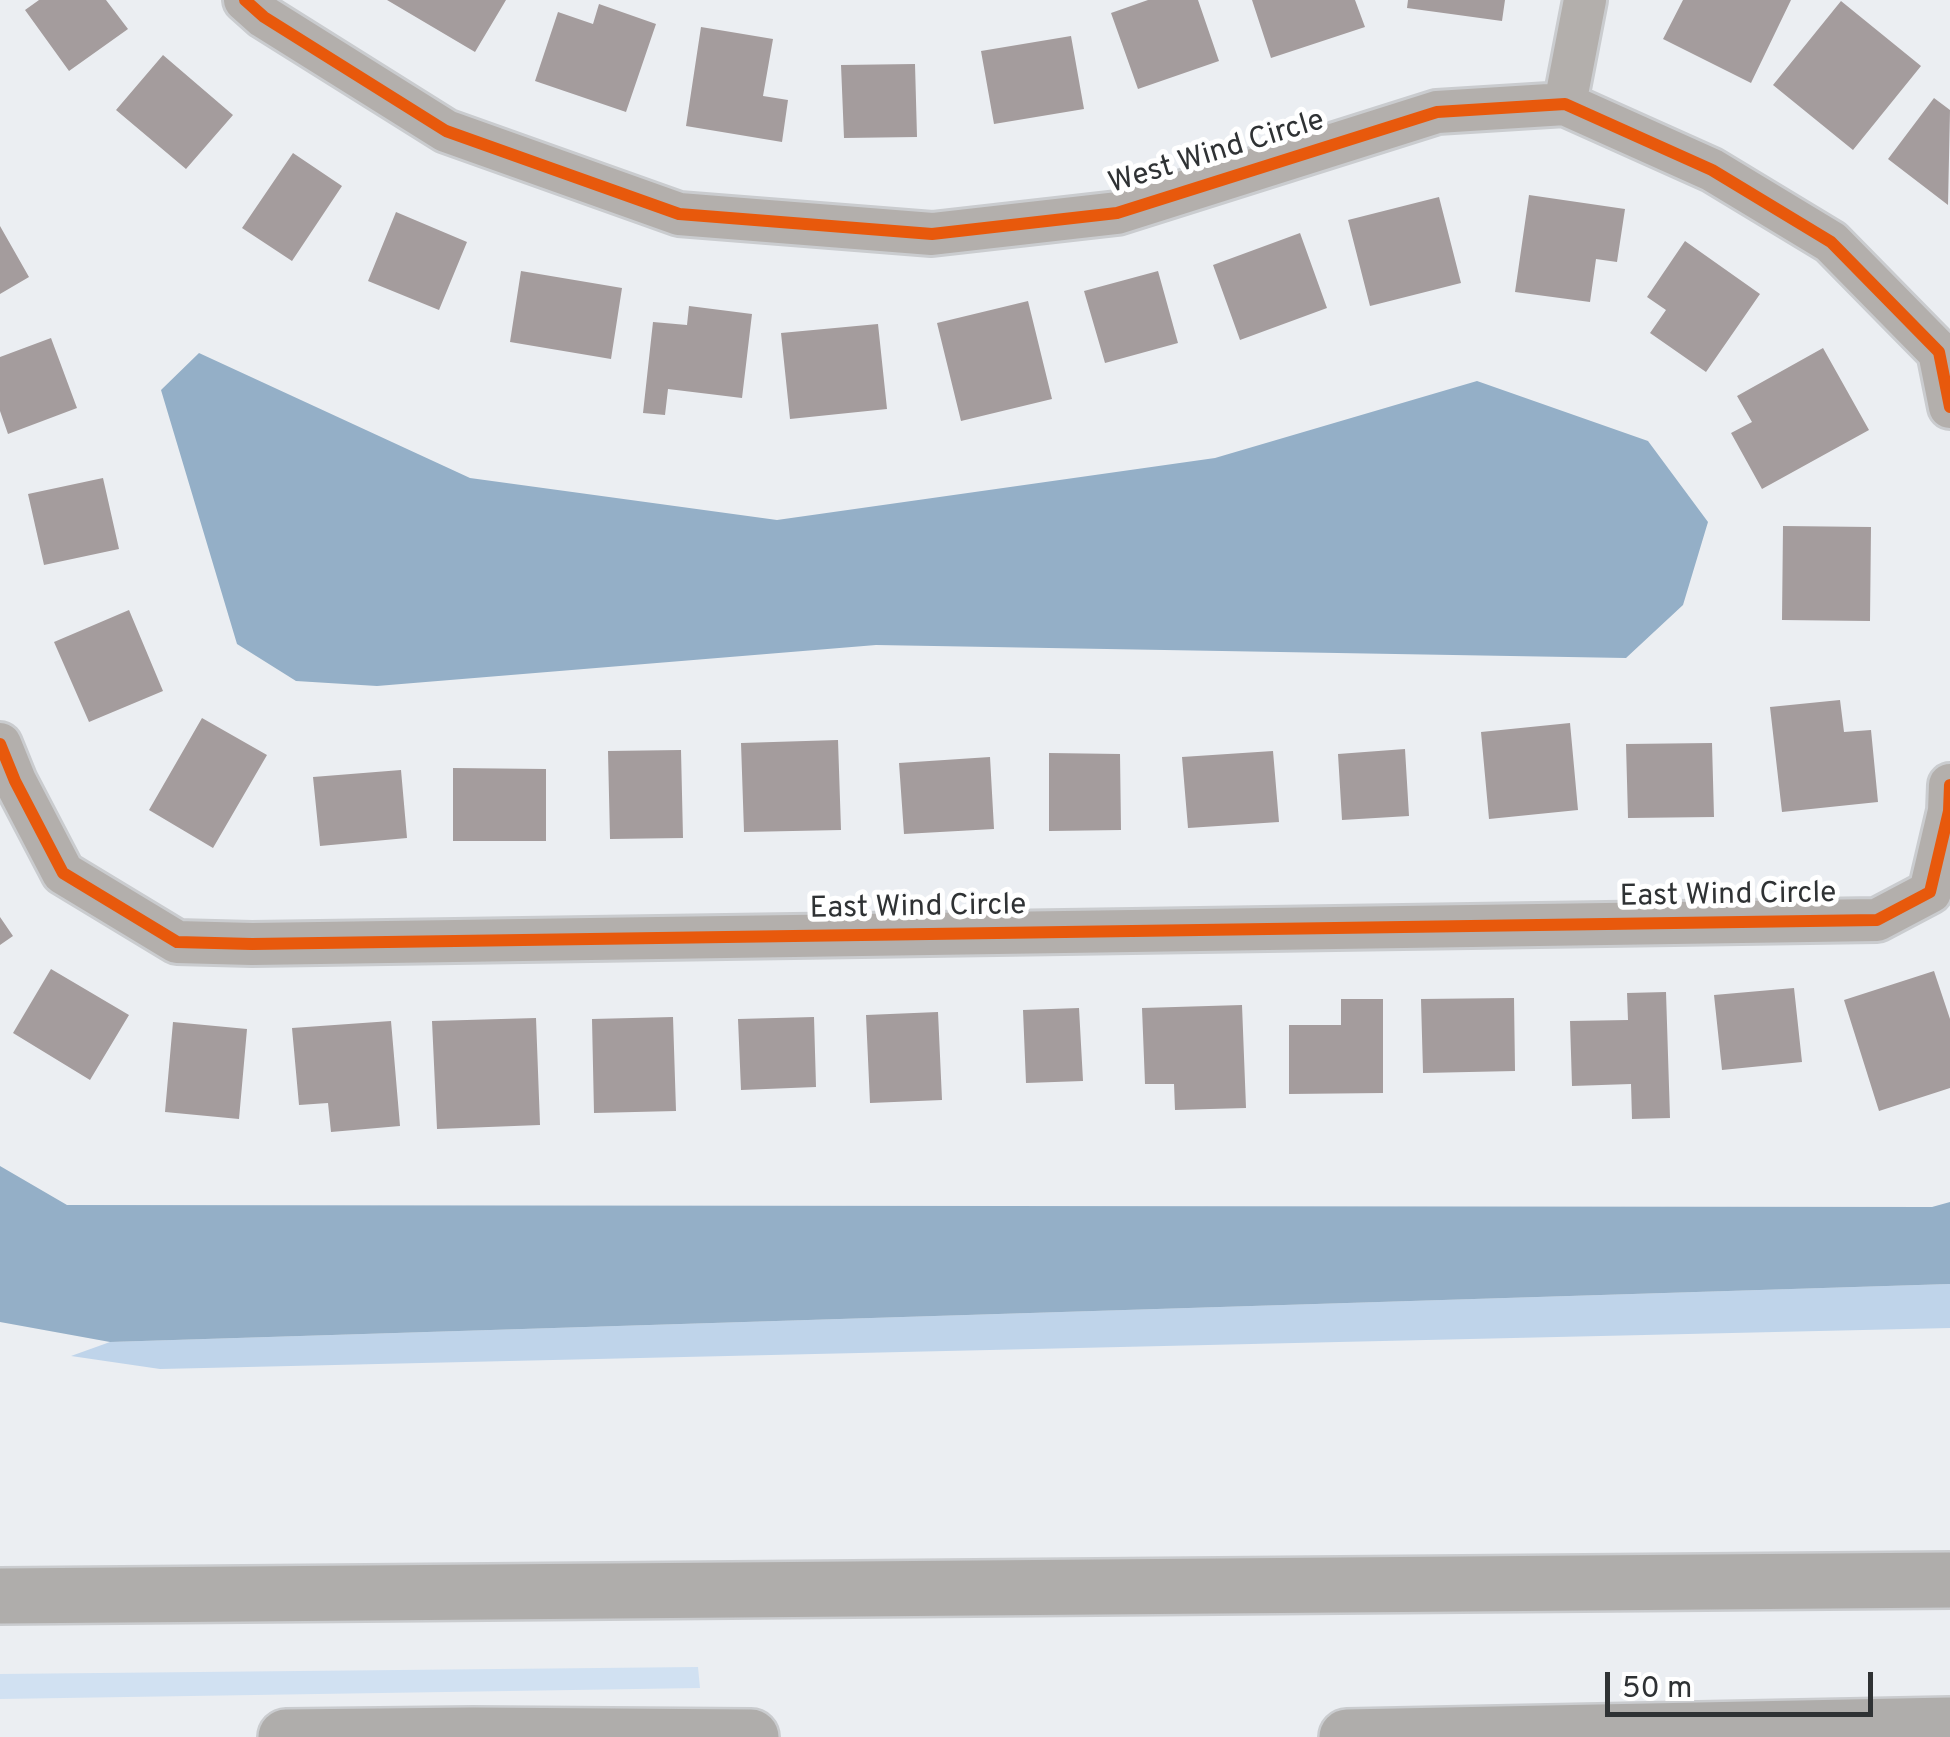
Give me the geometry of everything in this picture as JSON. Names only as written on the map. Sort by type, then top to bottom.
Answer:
[{"type":"highway","points":[[0,1596],[1950,1580]]},
{"type":"highway","points":[[1348,1737],[1950,1724]]},
{"type":"highway","points":[[286,1737],[751,1737]]},
{"type":"street","points":[[1565,104],[1585,0]]},
{"type":"street","name":"West Wind Circle","points":[[262,5],[446,132],[678,214],[932,234],[1118,213],[1437,112],[1565,104],[1712,170],[1831,242],[1938,352],[1950,407]]},
{"type":"street","name":"East Wind Circle","points":[[0,744],[63,873],[177,942],[292,944],[1876,920],[1930,892],[1949,811],[1950,786]]},
{"type":"shaded area","points":[[199,353],[470,478],[777,520],[1215,458],[1477,381],[1648,441],[1708,522],[1683,605],[1626,658],[876,645],[377,686],[296,681],[237,644],[161,390]]},
{"type":"shaded area","points":[[0,1166],[67,1205],[1932,1207],[1950,1202],[1950,1284],[110,1342],[0,1322]]},
{"type":"shaded area","points":[[1950,1284],[1950,1328],[160,1369],[71,1356],[110,1342]]},
{"type":"shaded area","points":[[698,1667],[700,1688],[0,1699],[0,1674]]},
{"type":"building","points":[[39,0],[106,0],[128,29],[69,71],[25,10]]},
{"type":"building","points":[[387,0],[506,0],[475,52]]},
{"type":"building","points":[[1148,0],[1198,0],[1219,61],[1138,89],[1111,13]]},
{"type":"building","points":[[1252,0],[1355,0],[1365,27],[1271,58]]},
{"type":"building","points":[[1408,0],[1505,0],[1502,21],[1407,8]]},
{"type":"building","points":[[1683,0],[1791,0],[1751,83],[1663,39]]},
{"type":"building","points":[[1841,1],[1921,66],[1853,150],[1773,85]]},
{"type":"building","points":[[599,4],[656,24],[626,112],[535,81],[558,12],[593,24]]},
{"type":"building","points":[[701,27],[773,39],[763,96],[788,100],[782,142],[686,126]]},
{"type":"building","points":[[1071,36],[1084,109],[994,124],[981,51]]},
{"type":"building","points":[[163,55],[233,115],[186,169],[116,110]]},
{"type":"building","points":[[915,64],[917,137],[844,138],[841,65]]},
{"type":"building","points":[[1934,98],[1950,110],[1948,205],[1888,159]]},
{"type":"building","points":[[293,153],[342,186],[292,261],[242,228]]},
{"type":"building","points":[[1529,195],[1625,209],[1617,262],[1596,259],[1590,302],[1515,292]]},
{"type":"building","points":[[1439,197],[1461,283],[1370,306],[1348,220]]},
{"type":"building","points":[[396,212],[467,242],[439,310],[368,281]]},
{"type":"building","points":[[0,226],[29,277],[0,294]]},
{"type":"building","points":[[1300,233],[1327,308],[1240,340],[1213,265]]},
{"type":"building","points":[[1685,241],[1760,294],[1706,372],[1650,333],[1666,310],[1647,297]]},
{"type":"building","points":[[521,271],[622,288],[611,359],[510,342]]},
{"type":"building","points":[[1158,271],[1178,343],[1105,363],[1084,291]]},
{"type":"building","points":[[1028,301],[1052,399],[961,421],[937,323]]},
{"type":"building","points":[[689,306],[752,314],[742,398],[668,389],[665,415],[643,413],[653,322],[687,325]]},
{"type":"building","points":[[878,324],[887,409],[790,419],[781,333]]},
{"type":"building","points":[[51,338],[77,408],[8,434],[0,411],[0,357]]},
{"type":"building","points":[[1823,348],[1869,430],[1762,489],[1731,433],[1752,422],[1737,396]]},
{"type":"building","points":[[103,478],[119,549],[44,565],[28,494]]},
{"type":"building","points":[[1783,526],[1871,527],[1870,621],[1782,620]]},
{"type":"building","points":[[129,610],[163,691],[89,722],[54,642]]},
{"type":"building","points":[[1840,700],[1844,732],[1871,730],[1878,802],[1782,812],[1770,707]]},
{"type":"building","points":[[202,718],[267,755],[213,848],[149,810]]},
{"type":"building","points":[[1570,723],[1578,810],[1489,819],[1481,732]]},
{"type":"building","points":[[838,740],[841,830],[744,832],[741,743]]},
{"type":"building","points":[[1712,743],[1714,817],[1628,818],[1626,744]]},
{"type":"building","points":[[1405,749],[1409,816],[1342,820],[1338,754]]},
{"type":"building","points":[[681,750],[683,838],[610,839],[608,751]]},
{"type":"building","points":[[1273,751],[1279,822],[1188,828],[1182,757]]},
{"type":"building","points":[[1049,753],[1120,754],[1121,830],[1049,831]]},
{"type":"building","points":[[990,757],[994,829],[904,834],[899,763]]},
{"type":"building","points":[[453,768],[546,769],[546,841],[453,841]]},
{"type":"building","points":[[401,770],[407,838],[320,846],[313,777]]},
{"type":"building","points":[[0,917],[13,936],[0,945]]},
{"type":"building","points":[[51,969],[129,1015],[90,1080],[13,1033]]},
{"type":"building","points":[[1934,971],[1950,1019],[1950,1088],[1879,1111],[1844,1000]]},
{"type":"building","points":[[1794,988],[1802,1062],[1722,1070],[1714,995]]},
{"type":"building","points":[[1666,992],[1670,1118],[1632,1119],[1631,1084],[1572,1086],[1570,1021],[1628,1020],[1627,993]]},
{"type":"building","points":[[1514,998],[1515,1071],[1423,1073],[1421,999]]},
{"type":"building","points":[[1341,999],[1383,999],[1383,1093],[1289,1094],[1289,1025],[1341,1025]]},
{"type":"building","points":[[1242,1005],[1246,1108],[1175,1110],[1174,1084],[1145,1084],[1142,1008]]},
{"type":"building","points":[[1079,1008],[1083,1081],[1026,1083],[1023,1010]]},
{"type":"building","points":[[938,1012],[942,1100],[870,1103],[866,1015]]},
{"type":"building","points":[[673,1017],[676,1111],[594,1113],[592,1019]]},
{"type":"building","points":[[814,1017],[816,1087],[741,1090],[738,1019]]},
{"type":"building","points":[[536,1018],[540,1125],[437,1129],[432,1021]]},
{"type":"building","points":[[391,1021],[400,1126],[331,1132],[328,1103],[299,1105],[292,1028]]},
{"type":"building","points":[[173,1022],[247,1029],[239,1119],[165,1112]]},
{"type":"cycle path","points":[[245,0],[264,17],[446,131],[679,214],[932,234],[1117,213],[1437,112],[1565,104],[1712,170],[1831,242],[1939,352],[1950,407]]},
{"type":"cycle path","points":[[0,744],[63,873],[177,942],[252,944],[1877,920],[1930,892],[1949,811],[1950,785]]}]
